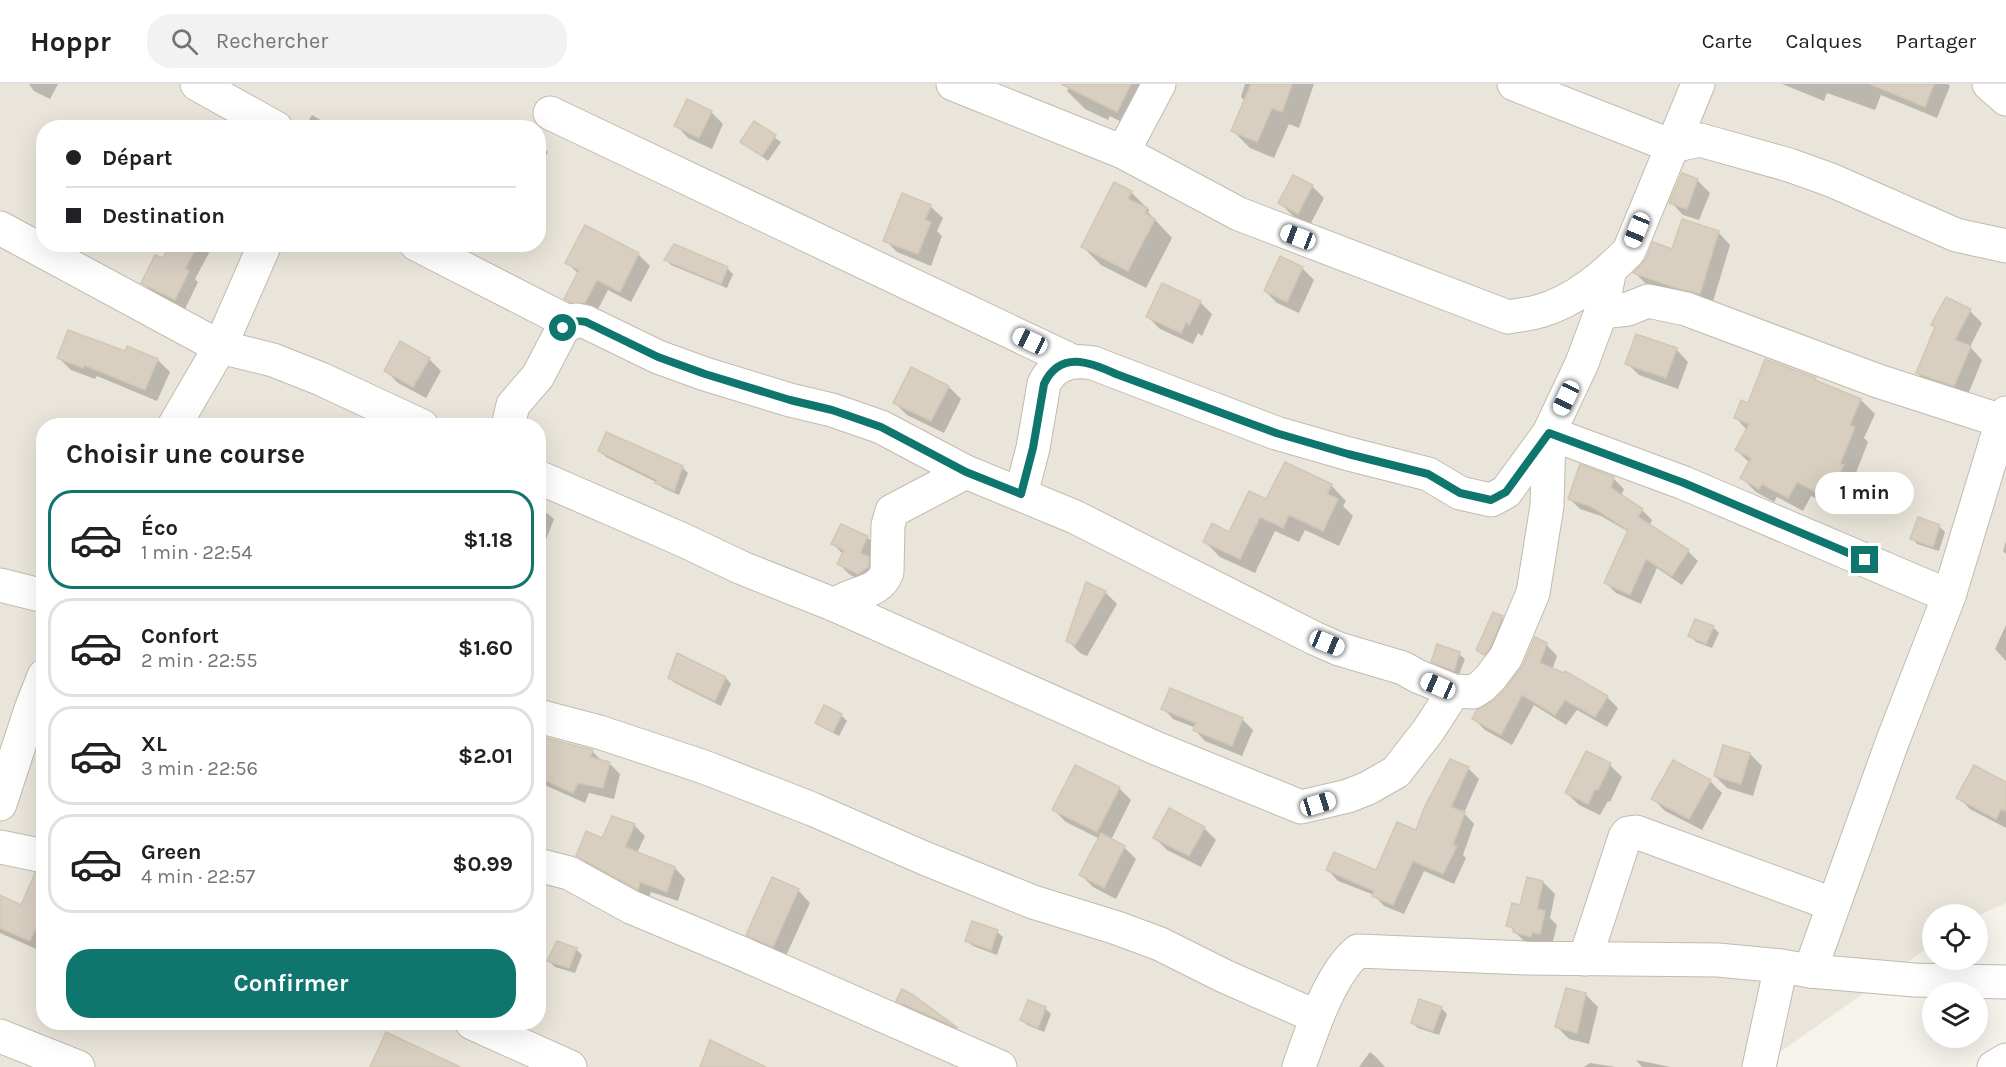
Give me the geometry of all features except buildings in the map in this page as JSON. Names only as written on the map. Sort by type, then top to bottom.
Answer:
[{"type":"street","points":[[197,84],[262,120]]},
{"type":"street","points":[[952,84],[1123,152],[1239,214],[1508,317],[1540,311],[1571,297],[1610,270],[1629,251],[1698,84]]},
{"type":"street","points":[[1123,152],[1159,84]]},
{"type":"street","points":[[1514,84],[1672,146],[1700,140],[1789,165],[1831,180],[1956,235],[2006,246]]},
{"type":"street","points":[[1989,84],[2006,99]]},
{"type":"street","points":[[550,113],[1072,361],[1093,363],[1116,374],[1276,433],[1428,474],[1460,493],[1491,500],[1506,492],[1549,433],[1582,363],[1601,312],[1610,270]]},
{"type":"street","points":[[0,228],[36,247]]},
{"type":"street","points":[[44,252],[220,347],[273,360],[342,388],[405,418]]},
{"type":"street","points":[[179,418],[220,347],[262,252]]},
{"type":"street","points":[[432,252],[570,323]]},
{"type":"street","points":[[1601,312],[1628,309],[1648,301],[1686,309],[1878,381],[2004,417],[1949,596],[1833,904],[1796,968],[1760,1067]]},
{"type":"street","points":[[510,418],[513,405],[538,376],[563,328],[576,320],[586,322],[658,357],[697,371],[872,423],[966,472],[1094,526],[1314,638],[1402,668],[1454,691],[1473,692],[1491,677],[1506,657],[1533,593],[1547,506],[1549,433]]},
{"type":"street","points":[[1021,494],[1033,448],[1047,376],[1072,361]]},
{"type":"street","points":[[1549,433],[1684,483],[1949,596]]},
{"type":"street","points":[[835,605],[843,599],[873,590],[885,579],[888,525],[892,512],[966,472]]},
{"type":"street","points":[[546,480],[742,568],[835,605],[1158,749],[1301,807],[1348,796],[1396,772],[1428,731],[1454,691]]},
{"type":"street","points":[[0,585],[36,594]]},
{"type":"street","points":[[0,804],[36,695]]},
{"type":"street","points":[[546,718],[610,736],[704,767],[1033,902],[1160,944],[1224,976],[1317,1017]]},
{"type":"street","points":[[1585,959],[1628,833],[1636,832],[1833,904]]},
{"type":"street","points":[[0,847],[36,854]]},
{"type":"street","points":[[546,867],[569,873],[631,907],[744,954],[1000,1067]]},
{"type":"street","points":[[1299,1067],[1317,1017],[1345,963],[1358,951],[1585,959],[1718,960],[1915,980],[2006,982]]},
{"type":"street","points":[[488,1030],[570,1067]]},
{"type":"street","points":[[0,1036],[78,1067]]},
{"type":"shaded area","points":[[0,84],[2006,84],[2006,903],[1988,911],[1988,904],[1922,904],[1922,952],[1759,1067],[0,1067]]},
{"type":"route","points":[[563,328],[576,320],[586,322],[658,357],[705,374],[855,417],[910,441],[921,450],[966,472],[1021,494],[1033,448],[1041,396],[1047,376],[1072,361],[1081,361],[1093,363],[1116,374],[1276,433],[1428,474],[1460,493],[1491,500],[1506,492],[1549,433],[1684,483],[1865,560]]}]
